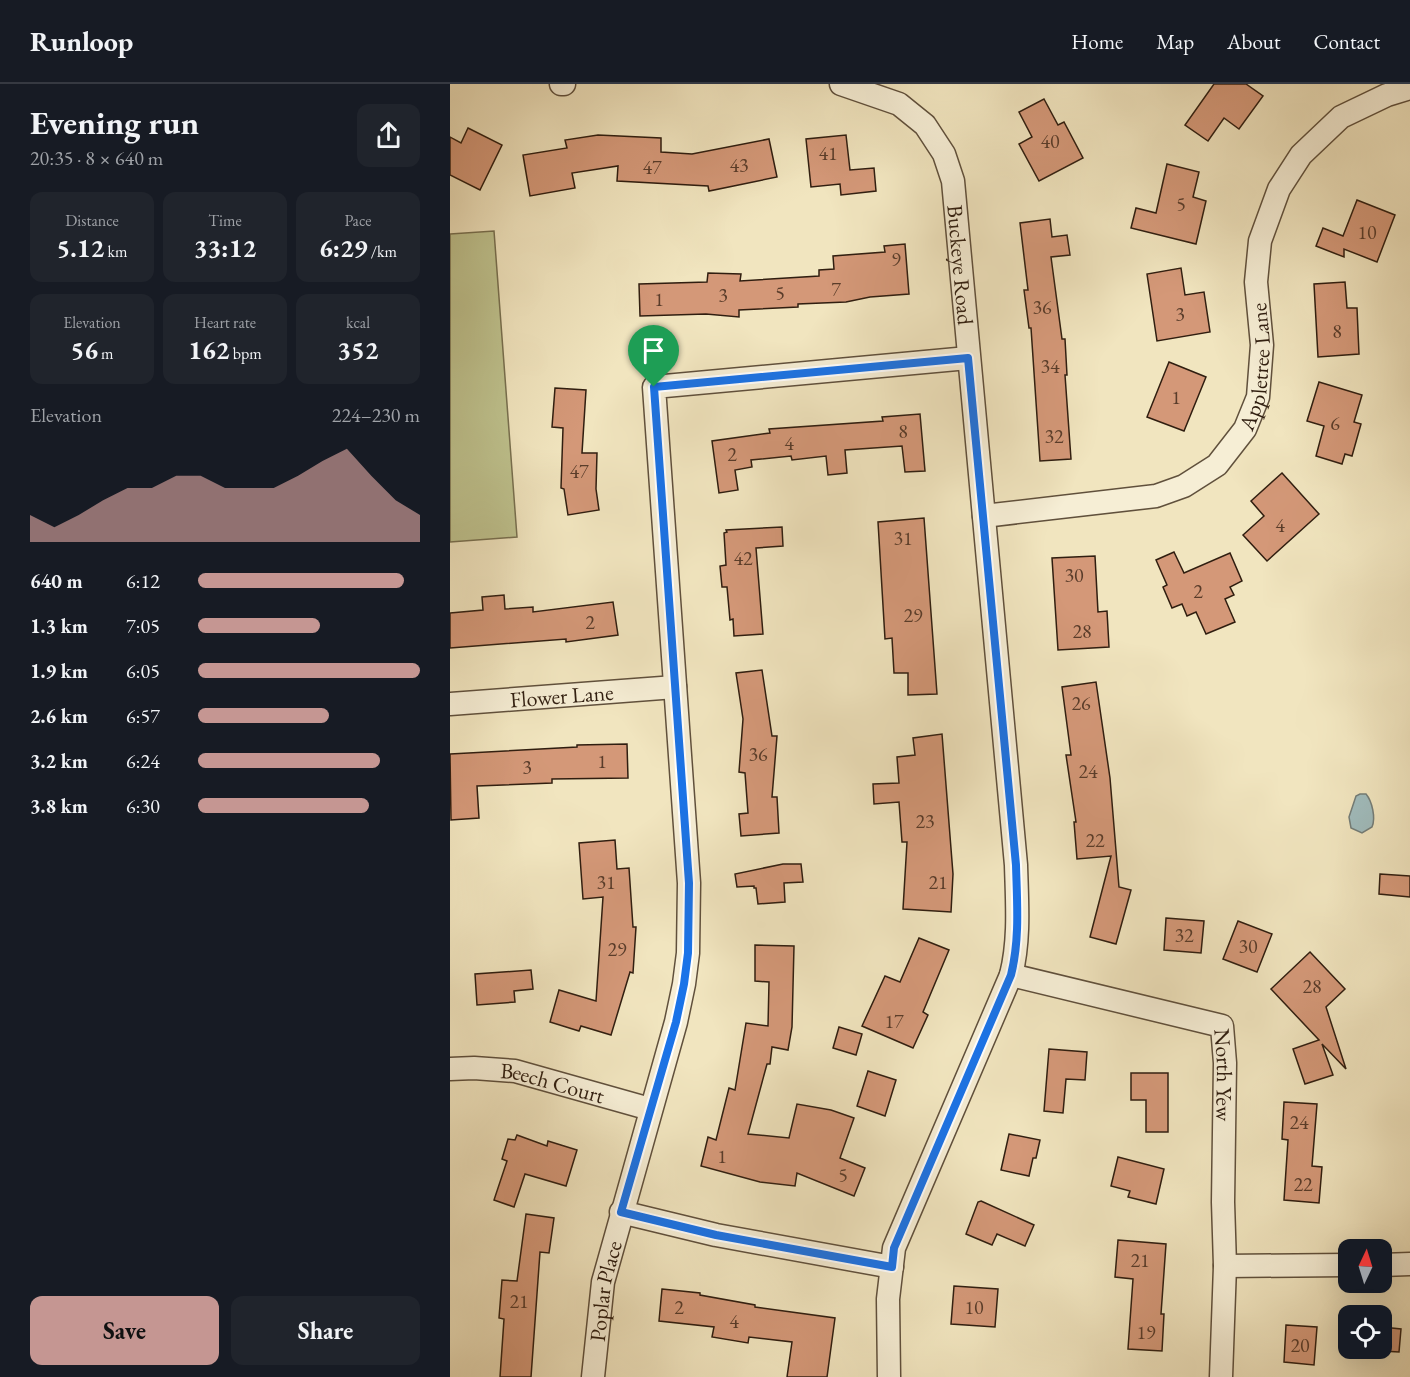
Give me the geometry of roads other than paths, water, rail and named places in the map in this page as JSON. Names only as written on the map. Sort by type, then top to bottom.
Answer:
[{"type":"street","name":"Buckeye Road","points":[[841,84],[899,104],[925,124],[944,154],[953,181],[1016,865],[1017,937],[1016,955],[1011,975],[894,1248],[888,1299],[889,1377]]},
{"type":"street","name":"Appletree Lane","points":[[984,516],[1156,496],[1184,486],[1217,465],[1245,429],[1258,397],[1262,345],[1256,282],[1260,242],[1279,189],[1302,155],[1341,117],[1387,95],[1410,88]]},
{"type":"street","name":"Poplar Place","points":[[593,1377],[603,1282],[676,1022],[688,953],[689,883],[654,387],[968,358]]},
{"type":"street","name":"Flower Lane","points":[[450,704],[675,687]]},
{"type":"street","name":"North Yew","points":[[1011,975],[1222,1026],[1225,1063],[1223,1202],[1225,1266]]},
{"type":"street","name":"Beech Court","points":[[450,1070],[474,1068],[515,1071],[650,1109]]},
{"type":"street","points":[[621,1212],[716,1235],[892,1267]]},
{"type":"street","points":[[1392,1264],[1410,1264]]},
{"type":"street","points":[[1221,1377],[1225,1266],[1338,1265]]},
{"type":"water","points":[[1366,794],[1368,797],[1373,814],[1372,827],[1362,833],[1351,828],[1349,817],[1356,796]]}]
